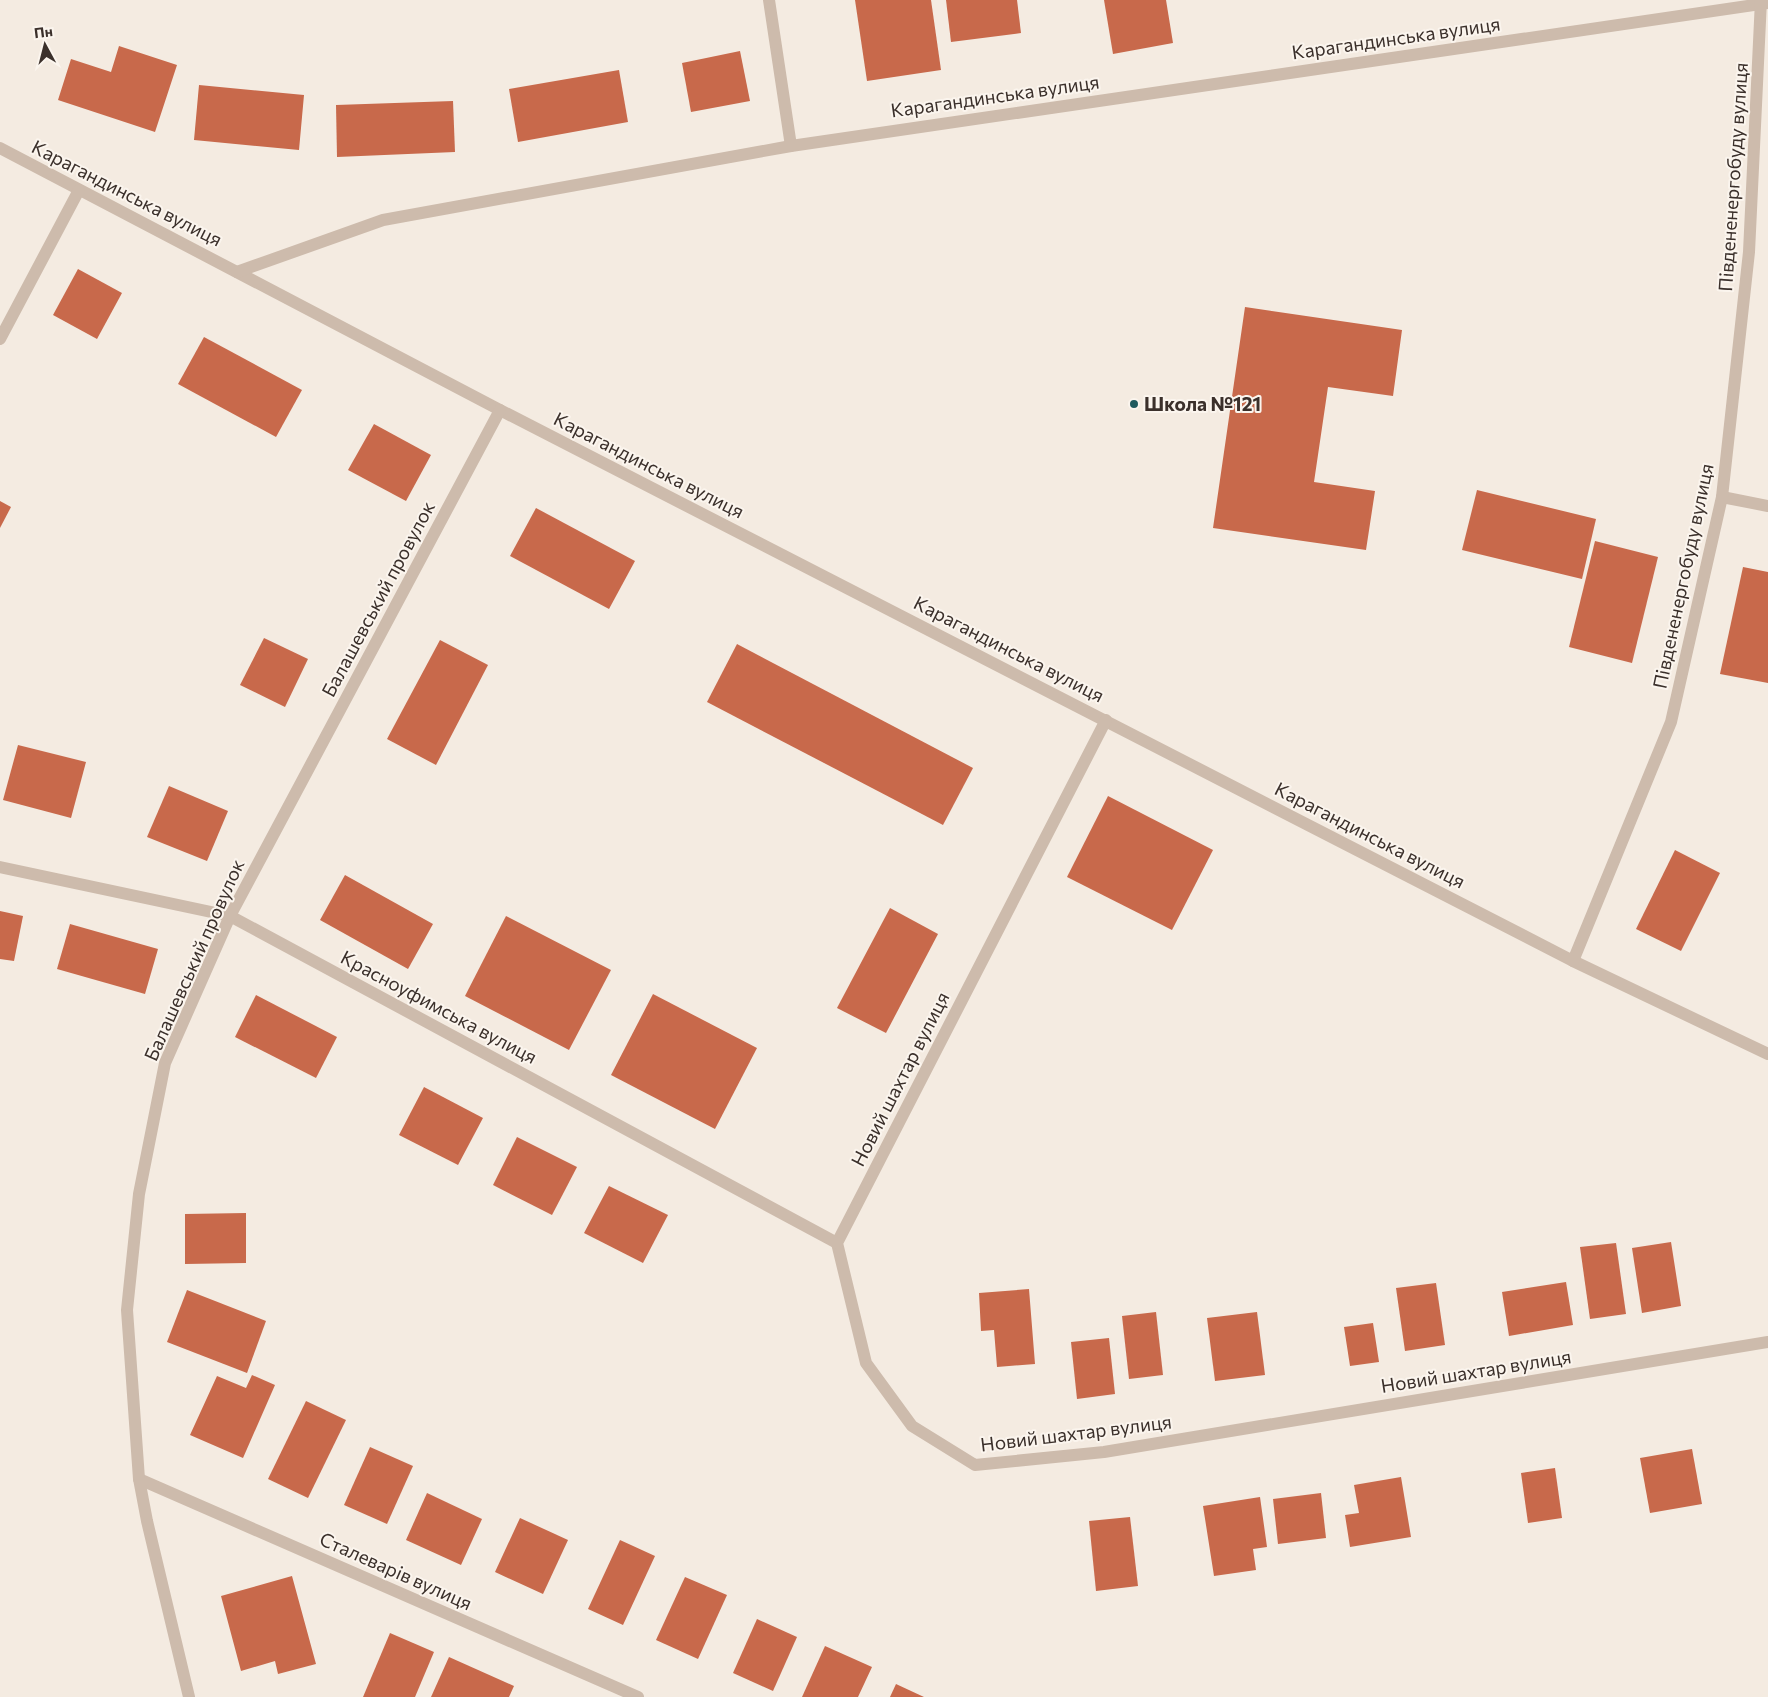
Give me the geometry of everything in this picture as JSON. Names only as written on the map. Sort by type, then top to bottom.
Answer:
[{"type":"street","points":[[769,0],[791,146]]},
{"type":"street","name":"Карагандинська вулиця","points":[[237,272],[383,220],[791,146],[1764,2]]},
{"type":"street","name":"Південенергобуду вулиця","points":[[1573,961],[1671,722],[1722,497],[1749,252],[1764,2]]},
{"type":"street","name":"Карагандинська вулиця","points":[[0,148],[500,410],[1573,961],[1768,1054]]},
{"type":"street","points":[[0,339],[79,190]]},
{"type":"street","name":"Балашевський провулок","points":[[189,1697],[147,1521],[139,1479],[126,1310],[139,1194],[165,1063],[230,916],[500,410]]},
{"type":"street","points":[[1722,497],[1768,506]]},
{"type":"street","name":"Новий шахтар вулиця","points":[[1106,720],[837,1243],[866,1363],[912,1426],[975,1465],[1104,1452],[1768,1342]]},
{"type":"street","name":"Красноуфимська вулиця","points":[[0,867],[230,916],[837,1243]]},
{"type":"street","name":"Сталеварів вулиця","points":[[139,1479],[638,1697]]},
{"type":"building","points":[[855,0],[931,0],[941,70],[867,81]]},
{"type":"building","points":[[946,0],[1017,0],[1021,33],[951,42]]},
{"type":"building","points":[[1104,0],[1166,0],[1173,43],[1113,54]]},
{"type":"building","points":[[119,46],[177,65],[155,132],[58,100],[71,59],[111,72]]},
{"type":"building","points":[[740,51],[750,101],[691,112],[682,63]]},
{"type":"building","points":[[619,70],[628,122],[518,142],[509,89]]},
{"type":"building","points":[[199,85],[304,95],[299,150],[194,140]]},
{"type":"building","points":[[453,101],[455,152],[337,157],[336,105]]},
{"type":"building","points":[[78,269],[122,293],[97,339],[53,315]]},
{"type":"building","points":[[1245,307],[1402,330],[1393,396],[1328,387],[1314,482],[1375,491],[1366,550],[1213,528]]},
{"type":"building","points":[[204,337],[302,390],[276,437],[178,384]]},
{"type":"building","points":[[374,424],[431,455],[406,501],[348,470]]},
{"type":"building","points":[[1477,490],[1596,519],[1582,579],[1462,550]]},
{"type":"building","points":[[0,501],[11,507],[0,528]]},
{"type":"building","points":[[536,508],[635,561],[609,609],[510,556]]},
{"type":"building","points":[[1595,541],[1658,557],[1632,663],[1569,647]]},
{"type":"building","points":[[1743,567],[1768,572],[1768,683],[1720,674]]},
{"type":"building","points":[[264,638],[308,659],[285,707],[240,685]]},
{"type":"building","points":[[440,640],[488,665],[436,765],[387,739]]},
{"type":"building","points":[[737,644],[973,768],[943,825],[707,702]]},
{"type":"building","points":[[18,745],[86,762],[71,818],[3,800]]},
{"type":"building","points":[[169,786],[228,811],[207,861],[147,837]]},
{"type":"building","points":[[1108,796],[1213,850],[1172,930],[1067,877]]},
{"type":"building","points":[[1675,850],[1720,873],[1681,951],[1636,929]]},
{"type":"building","points":[[345,875],[433,924],[408,969],[320,920]]},
{"type":"building","points":[[890,908],[938,934],[886,1033],[837,1008]]},
{"type":"building","points":[[0,911],[23,916],[14,961],[0,959]]},
{"type":"building","points":[[506,916],[611,970],[569,1050],[465,996]]},
{"type":"building","points":[[70,924],[158,949],[145,994],[57,969]]},
{"type":"building","points":[[653,994],[757,1048],[715,1129],[611,1075]]},
{"type":"building","points":[[256,995],[337,1037],[316,1078],[235,1037]]},
{"type":"building","points":[[424,1087],[483,1118],[458,1165],[399,1135]]},
{"type":"building","points":[[517,1137],[577,1167],[552,1215],[493,1185]]},
{"type":"building","points":[[609,1186],[668,1215],[643,1263],[584,1233]]},
{"type":"building","points":[[246,1213],[246,1263],[185,1264],[185,1214]]},
{"type":"building","points":[[1671,1242],[1681,1306],[1642,1313],[1632,1248]]},
{"type":"building","points":[[1616,1243],[1626,1314],[1590,1319],[1580,1247]]},
{"type":"building","points":[[1566,1282],[1573,1325],[1509,1336],[1502,1292]]},
{"type":"building","points":[[1436,1283],[1445,1345],[1405,1351],[1396,1288]]},
{"type":"building","points":[[1029,1289],[1035,1364],[997,1367],[994,1330],[981,1331],[979,1293]]},
{"type":"building","points":[[187,1290],[266,1321],[247,1373],[167,1342]]},
{"type":"building","points":[[1156,1312],[1163,1375],[1129,1379],[1122,1316]]},
{"type":"building","points":[[1257,1312],[1265,1375],[1215,1381],[1207,1318]]},
{"type":"building","points":[[1373,1323],[1379,1362],[1350,1366],[1344,1327]]},
{"type":"building","points":[[1109,1338],[1115,1394],[1077,1399],[1071,1342]]},
{"type":"building","points":[[252,1375],[275,1385],[243,1458],[190,1435],[217,1376],[246,1388]]},
{"type":"building","points":[[306,1401],[346,1420],[308,1498],[268,1479]]},
{"type":"building","points":[[370,1447],[413,1466],[387,1524],[344,1505]]},
{"type":"building","points":[[1692,1449],[1702,1504],[1650,1513],[1640,1458]]},
{"type":"building","points":[[1555,1468],[1562,1518],[1528,1523],[1521,1473]]},
{"type":"building","points":[[1401,1477],[1411,1537],[1350,1547],[1345,1515],[1359,1513],[1354,1485]]},
{"type":"building","points":[[427,1493],[482,1519],[461,1565],[406,1540]]},
{"type":"building","points":[[1321,1493],[1326,1538],[1278,1544],[1273,1499]]},
{"type":"building","points":[[1260,1497],[1267,1547],[1253,1549],[1256,1570],[1214,1576],[1203,1506]]},
{"type":"building","points":[[1130,1517],[1138,1586],[1096,1591],[1089,1521]]},
{"type":"building","points":[[520,1518],[568,1540],[543,1594],[495,1572]]},
{"type":"building","points":[[620,1540],[655,1556],[623,1625],[588,1609]]},
{"type":"building","points":[[292,1576],[316,1664],[278,1674],[275,1661],[241,1671],[221,1596]]},
{"type":"building","points":[[685,1577],[727,1595],[698,1659],[656,1640]]},
{"type":"building","points":[[757,1619],[797,1637],[773,1691],[733,1673]]},
{"type":"building","points":[[390,1633],[434,1652],[415,1697],[363,1697]]},
{"type":"building","points":[[825,1646],[872,1667],[858,1697],[802,1697]]},
{"type":"building","points":[[449,1657],[514,1686],[509,1697],[431,1697]]},
{"type":"building","points":[[896,1684],[924,1697],[890,1697]]},
{"type":"place","name":"Школа №121","points":[[1134,404]]}]
